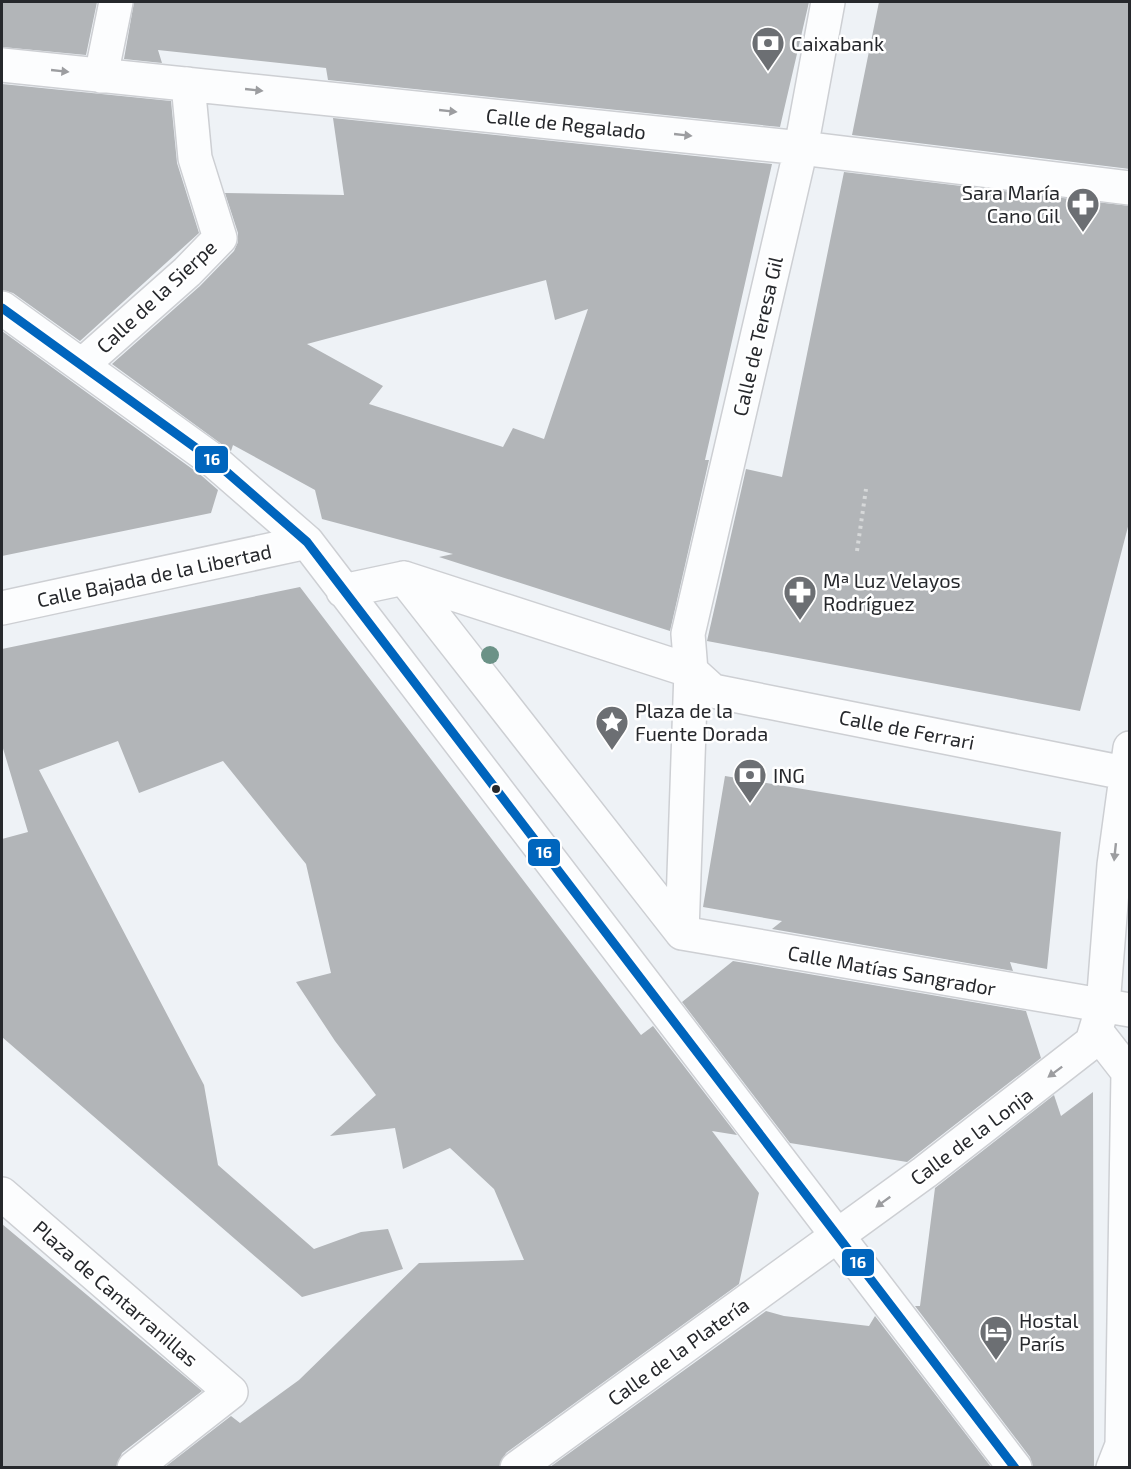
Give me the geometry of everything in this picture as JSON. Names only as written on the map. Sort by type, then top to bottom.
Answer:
[{"type":"street","points":[[102,76],[116,2]]},
{"type":"street","name":"Calle de Teresa Gil","points":[[691,670],[688,634],[801,148],[828,2]]},
{"type":"street","name":"Calle de Regalado","points":[[2,65],[801,148],[1130,188]]},
{"type":"street","name":"Calle de la Sierpe","points":[[82,365],[187,272],[220,238],[195,158],[188,84]]},
{"type":"street","points":[[2,308],[213,461],[307,542],[1015,1467]]},
{"type":"street","name":"Calle Bajada de la Libertad","points":[[2,608],[307,542]]},
{"type":"street","points":[[404,579],[682,933]]},
{"type":"street","points":[[343,591],[404,579],[691,670],[682,933]]},
{"type":"street","name":"Calle de Ferrari","points":[[691,670],[714,691],[1128,765]]},
{"type":"street","points":[[1113,1467],[1122,1445],[1128,1072],[1109,1016],[1114,865],[1128,765]]},
{"type":"street","name":"Calle Matías Sangrador","points":[[682,933],[1109,1016]]},
{"type":"street","name":"Calle de la Lonja","points":[[839,1235],[1084,1050],[1109,1016]]},
{"type":"street","name":"Plaza de Cantarranillas","points":[[2,1194],[231,1392],[134,1467]]},
{"type":"street","name":"Calle de la Platería","points":[[517,1467],[839,1235]]},
{"type":"path","points":[[857,551],[866,489]]},
{"type":"building","points":[[2,2],[97,2],[86,55],[2,47]]},
{"type":"building","points":[[134,2],[809,2],[780,127],[328,80],[326,68],[158,50],[162,63],[124,59]]},
{"type":"building","points":[[879,2],[1130,2],[1130,169],[852,135]]},
{"type":"building","points":[[2,84],[171,101],[177,163],[199,233],[80,341],[13,293],[2,290]]},
{"type":"building","points":[[333,118],[772,164],[705,460],[709,460],[670,631],[439,557],[453,554],[322,519],[315,490],[233,445],[231,451],[112,364],[200,286],[234,251],[238,242],[238,233],[225,193],[344,195]],"holes":[[[546,280],[555,320],[588,309],[544,439],[513,428],[503,447],[369,404],[383,386],[307,344]]]},
{"type":"building","points":[[844,172],[1130,206],[1130,519],[1080,711],[707,641],[746,469],[782,477]]},
{"type":"building","points":[[2,331],[202,476],[218,490],[211,513],[2,556]]},
{"type":"building","points":[[300,587],[641,1035],[653,1026],[737,1135],[712,1131],[759,1193],[739,1284],[506,1453],[499,1467],[165,1467],[231,1416],[240,1423],[299,1380],[419,1263],[524,1260],[494,1189],[450,1148],[403,1169],[395,1128],[330,1136],[376,1095],[335,1041],[296,982],[331,973],[306,864],[223,761],[139,793],[118,741],[39,770],[204,1085],[218,1165],[314,1249],[361,1232],[388,1229],[403,1269],[302,1297],[2,1037],[2,839],[28,832],[2,745],[2,649]]},
{"type":"building","points":[[725,776],[1061,832],[1047,969],[1010,962],[1013,971],[772,929],[782,921],[703,907]]},
{"type":"building","points":[[733,961],[1026,1011],[1041,1058],[907,1162],[790,1143],[682,1002]]},
{"type":"building","points":[[1093,1092],[1094,1467],[1033,1467],[1030,1457],[915,1306],[920,1306],[935,1188],[1054,1095],[1061,1116]]},
{"type":"building","points":[[2,1224],[202,1391],[122,1453],[116,1467],[2,1467]]},
{"type":"building","points":[[766,1311],[784,1316],[869,1326],[875,1316],[991,1467],[550,1467]]},
{"type":"transit line","name":"16","points":[[2,308],[214,461],[307,542],[1015,1468]]},
{"type":"place","name":"Caixabank","points":[[768,72]]},
{"type":"place","name":"Sara María Cano Gil","points":[[1083,233]]},
{"type":"place","name":"Mª Luz Velayos Rodríguez","points":[[800,621]]},
{"type":"place","name":"Plaza de la Fuente Dorada","points":[[612,751]]},
{"type":"place","name":"ING","points":[[750,804]]},
{"type":"place","name":"Hostal París","points":[[996,1361]]}]
